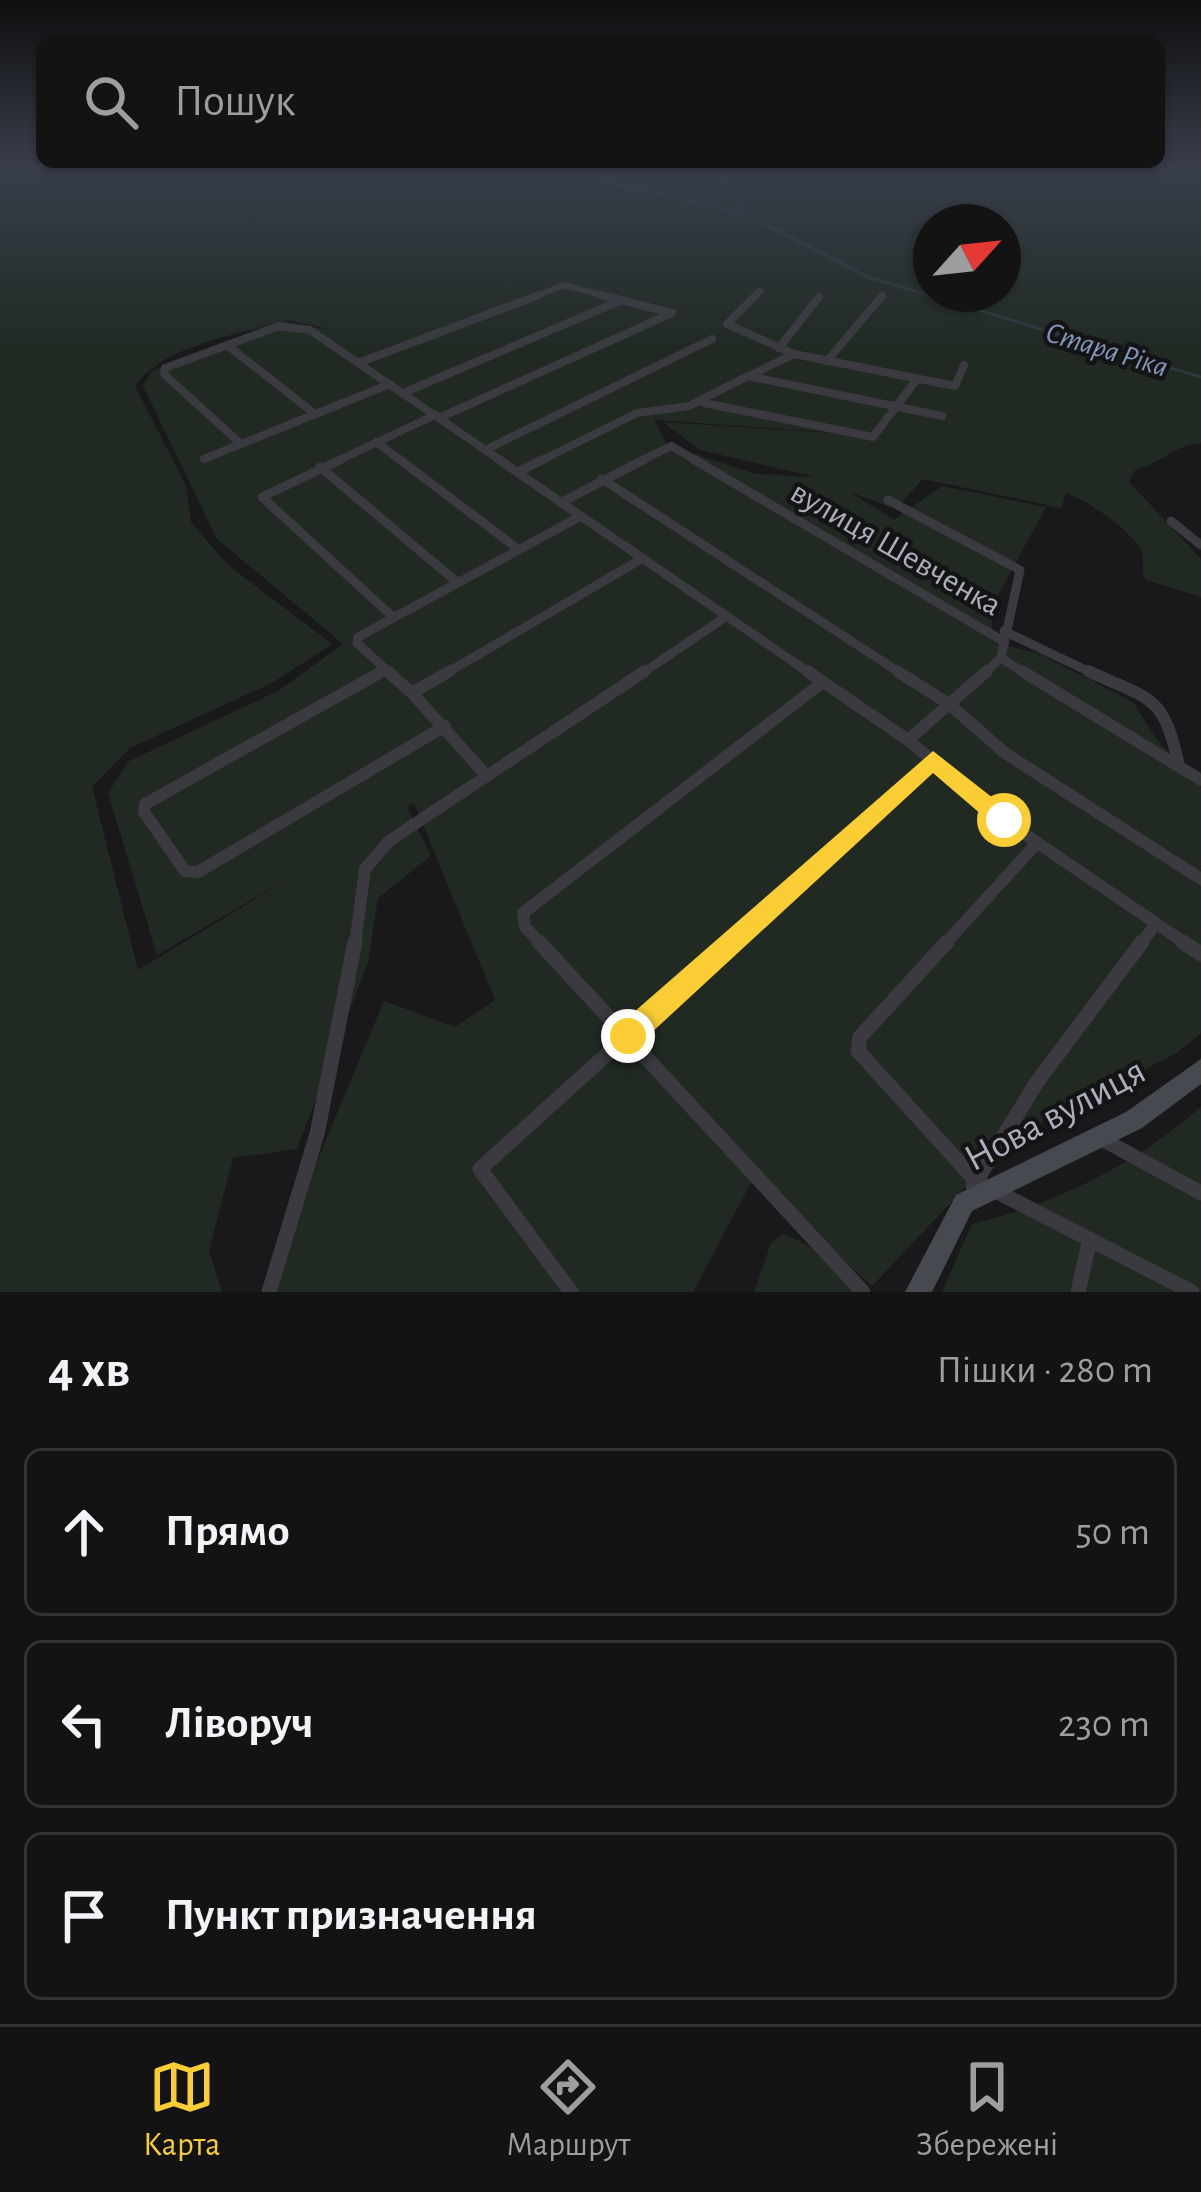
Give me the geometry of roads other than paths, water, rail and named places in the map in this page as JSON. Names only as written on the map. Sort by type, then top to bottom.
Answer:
[{"type":"street","points":[[358,363],[564,285],[672,313],[320,467],[262,497],[393,617]]},
{"type":"street","points":[[760,292],[727,324],[794,354],[955,386],[964,365]]},
{"type":"street","points":[[827,361],[882,296]]},
{"type":"street","points":[[779,347],[819,297]]},
{"type":"street","points":[[403,393],[625,299]]},
{"type":"street","points":[[242,444],[164,374],[165,368],[279,326],[310,330],[908,740],[1037,843],[1197,951],[1201,932]]},
{"type":"street","points":[[485,450],[712,339]]},
{"type":"street","points":[[226,345],[315,414]]},
{"type":"street","points":[[518,472],[637,412],[700,402],[794,354]]},
{"type":"street","points":[[748,376],[942,416]]},
{"type":"street","points":[[700,402],[873,437],[917,379]]},
{"type":"street","points":[[204,459],[390,384]]},
{"type":"street","points":[[376,442],[518,549]]},
{"type":"street","name":"вулиця Шевченка","points":[[602,479],[671,446],[1004,636],[1001,658],[1201,781]]},
{"type":"street","points":[[320,467],[457,582]]},
{"type":"street","points":[[562,502],[602,479],[950,704],[1005,753],[1201,879]]},
{"type":"street","points":[[888,500],[1020,570],[1004,636],[1150,700],[1168,717],[1179,766]]},
{"type":"street","points":[[487,775],[445,726],[357,643],[393,617],[581,515]]},
{"type":"street","points":[[1171,521],[1201,545]]},
{"type":"street","points":[[412,693],[643,558]]},
{"type":"street","points":[[269,1292],[316,1134],[343,1019],[365,869],[389,841],[727,616]]},
{"type":"street","points":[[908,740],[1001,658]]},
{"type":"street","points":[[386,670],[146,804],[144,812],[184,871],[198,872],[445,726]]},
{"type":"street","points":[[823,682],[523,913],[525,927],[863,1292]]},
{"type":"street","points":[[571,1292],[480,1169],[933,760]]},
{"type":"street","points":[[1037,843],[860,1037],[858,1052],[977,1190],[1192,1292]]},
{"type":"street","points":[[977,1190],[1037,1082],[1156,923]]},
{"type":"street","name":"Нова вулиця","points":[[918,1292],[977,1190],[1134,1120],[1201,1070]]},
{"type":"street","points":[[1097,1136],[1201,1193]]},
{"type":"street","points":[[1078,1292],[1089,1243]]},
{"type":"waterway","name":"Стара Ріка","points":[[774,228],[868,277],[1201,377]]}]
